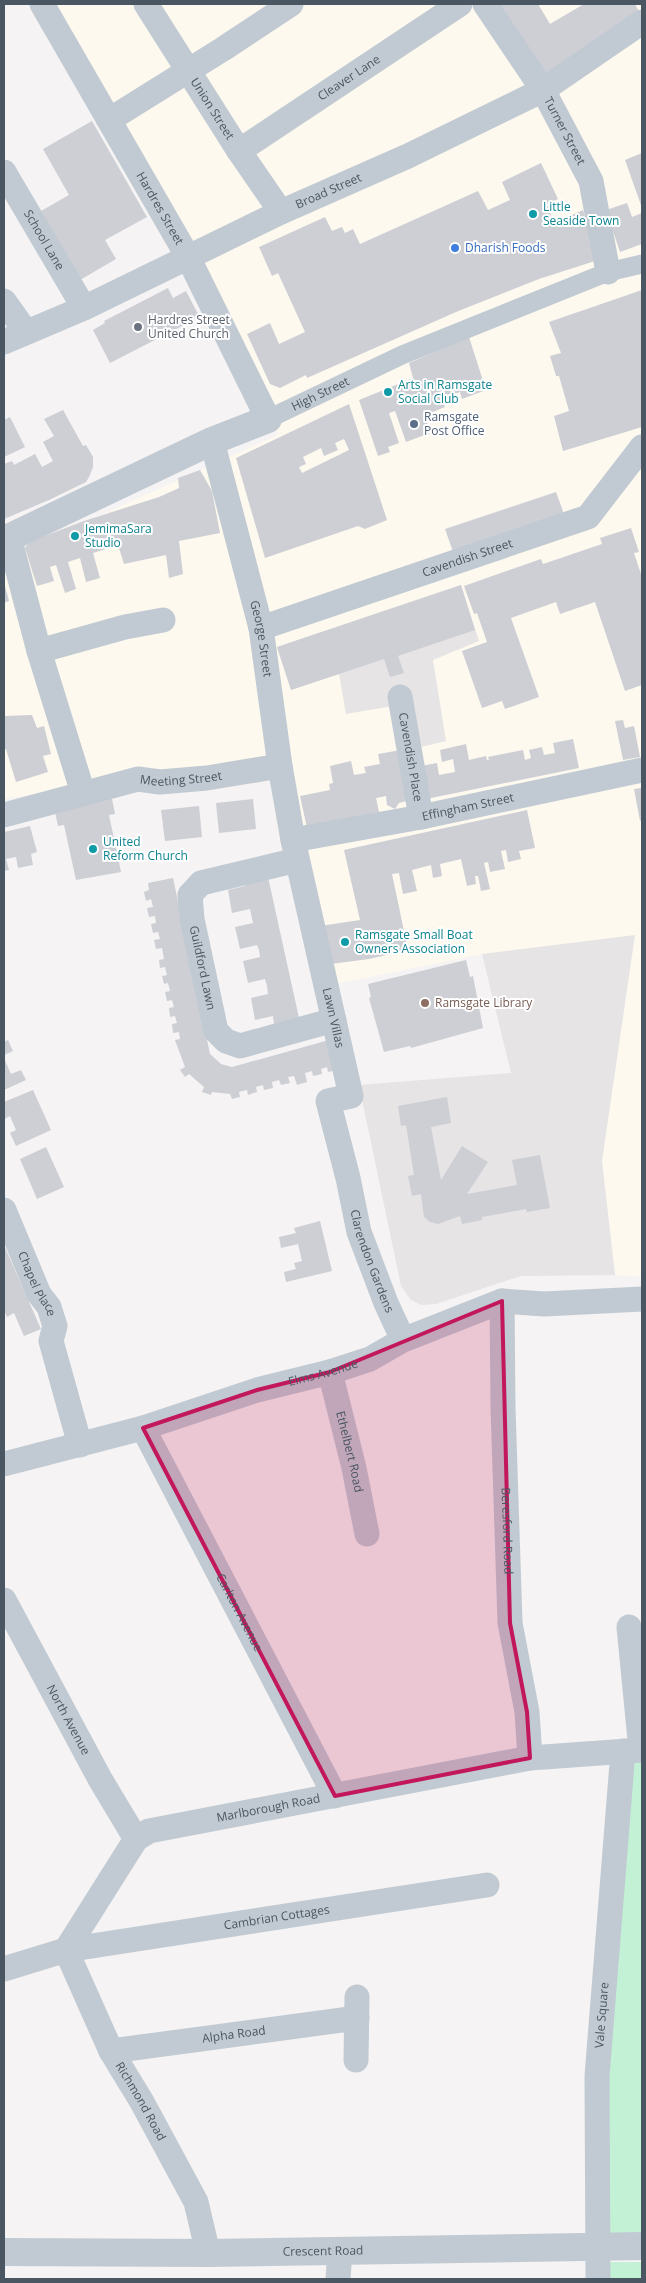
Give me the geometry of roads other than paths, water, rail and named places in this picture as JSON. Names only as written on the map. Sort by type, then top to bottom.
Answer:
[{"type":"street","name":"Hardres Street","points":[[42,4],[188,257],[268,419]]},
{"type":"street","name":"Union Street","points":[[146,4],[239,151],[281,212]]},
{"type":"street","points":[[109,120],[291,4]]},
{"type":"street","name":"Cleaver Lane","points":[[239,151],[460,4]]},
{"type":"street","name":"Turner Street","points":[[485,4],[542,90],[591,181],[608,272]]},
{"type":"street","name":"Broad Street","points":[[4,342],[84,308],[281,212],[408,156],[542,90],[642,22]]},
{"type":"street","name":"School Lane","points":[[4,172],[84,308]]},
{"type":"street","name":"High Street","points":[[6,538],[212,441],[268,419],[402,355],[608,272],[642,264]]},
{"type":"street","points":[[4,301],[26,332]]},
{"type":"street","name":"George Street","points":[[212,441],[261,628],[280,766],[295,850]]},
{"type":"street","name":"Cavendish Street","points":[[261,628],[588,517],[642,447]]},
{"type":"street","points":[[6,538],[83,793]]},
{"type":"street","points":[[39,651],[125,627],[163,620]]},
{"type":"street","name":"Cavendish Place","points":[[400,697],[422,817]]},
{"type":"street","name":"Meeting Street","points":[[4,815],[138,779],[160,782],[207,778],[280,766]]},
{"type":"street","name":"Effingham Street","points":[[295,850],[422,817],[642,770]]},
{"type":"street","name":"Lawn Villas","points":[[295,850],[351,1096],[328,1102],[348,1178]]},
{"type":"street","name":"Guildford Lawn","points":[[295,850],[200,883],[190,895],[192,919],[216,1031],[226,1041],[240,1046],[334,1020]]},
{"type":"street","name":"Clarendon Gardens","points":[[348,1178],[359,1232],[386,1303],[403,1340]]},
{"type":"street","name":"Chapel Place","points":[[4,1210],[39,1294],[49,1307],[56,1326],[51,1341],[80,1445]]},
{"type":"street","name":"Elms Avenue","points":[[4,1464],[143,1428],[257,1390],[330,1372],[370,1359],[403,1340],[502,1301],[544,1304],[642,1300]]},
{"type":"street","name":"Beresford Road","points":[[502,1301],[503,1408],[510,1623],[527,1712],[530,1758]]},
{"type":"street","name":"Ethelbert Road","points":[[330,1372],[354,1468],[367,1534]]},
{"type":"street","name":"Carlton Avenue","points":[[143,1428],[336,1796]]},
{"type":"street","name":"North Avenue","points":[[4,1600],[100,1779],[136,1839]]},
{"type":"street","name":"Vale Square","points":[[598,2279],[597,2076],[635,1750],[629,1627]]},
{"type":"street","points":[[530,1758],[635,1750]]},
{"type":"street","name":"Marlborough Road","points":[[136,1839],[149,1831],[530,1758]]},
{"type":"street","points":[[66,1950],[136,1839]]},
{"type":"street","name":"Cambrian Cottages","points":[[4,1969],[66,1950],[487,1885]]},
{"type":"street","name":"Richmond Road","points":[[66,1950],[112,2051],[196,2202],[208,2253]]},
{"type":"street","name":"Alpha Road","points":[[112,2051],[357,2007],[356,2060]]},
{"type":"street","name":"Crescent Road","points":[[4,2252],[208,2253],[642,2246]]},
{"type":"street","points":[[338,2279],[340,2250]]},
{"type":"place","name":"Little Seaside Town","points":[[533,214]]},
{"type":"place","name":"Dharish Foods","points":[[455,248]]},
{"type":"place","name":"Hardres Street United Church","points":[[138,327]]},
{"type":"place","name":"Arts in Ramsgate Social Club","points":[[388,392]]},
{"type":"place","name":"Ramsgate Post Office","points":[[414,424]]},
{"type":"place","name":"JemimaSara Studio","points":[[75,536]]},
{"type":"place","name":"United Reform Church","points":[[93,849]]},
{"type":"place","name":"Ramsgate Small Boat Owners Association","points":[[345,942]]},
{"type":"place","name":"Ramsgate Library","points":[[425,1003]]}]
